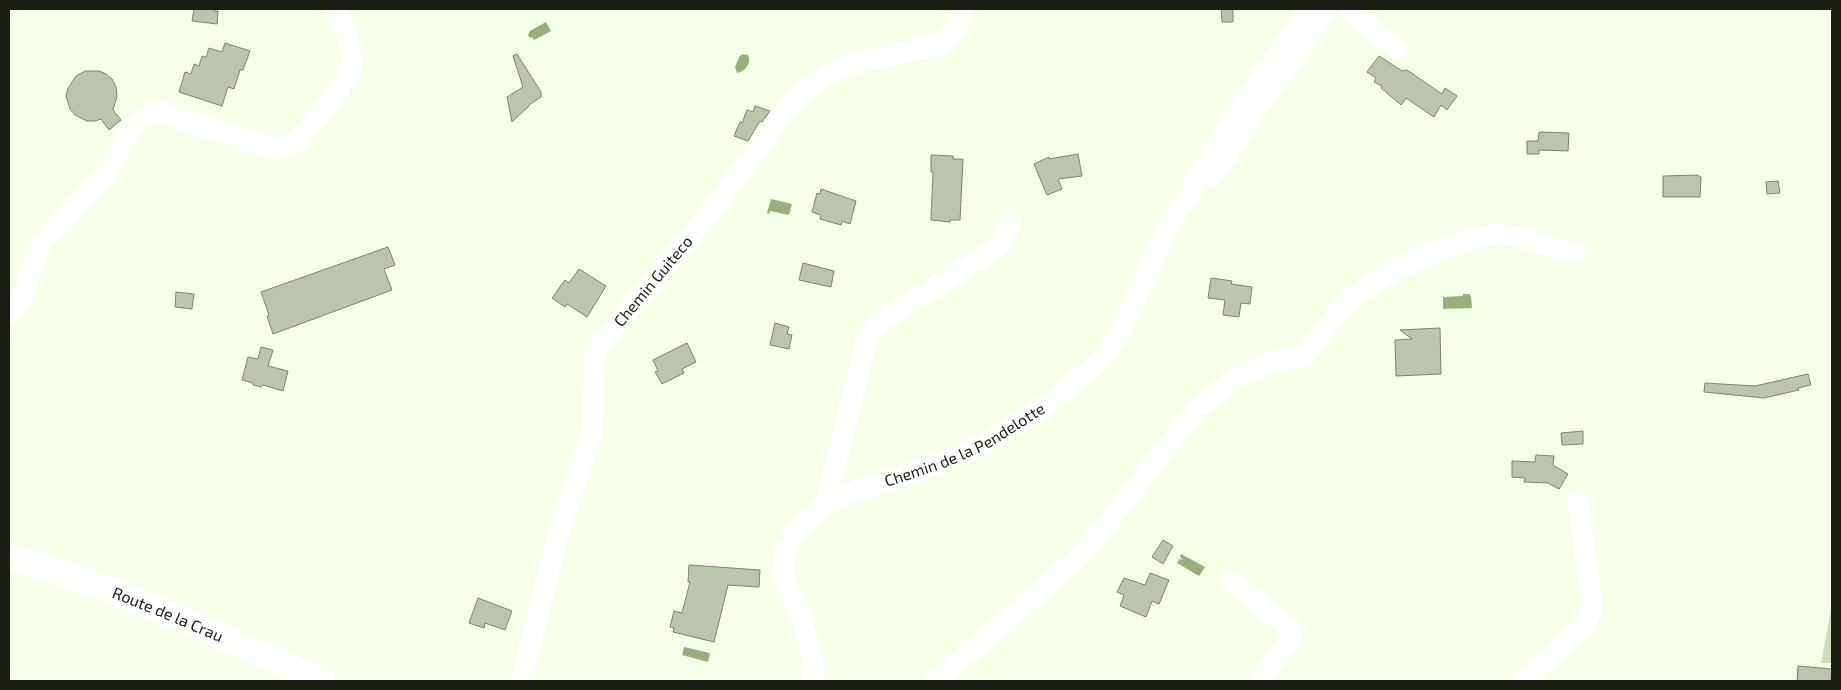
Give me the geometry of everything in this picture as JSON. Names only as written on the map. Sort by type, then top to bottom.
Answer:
[{"type":"main road","name":"Route de la Crau","points":[[9,557],[128,596],[322,681]]},
{"type":"street","points":[[9,316],[21,299],[41,243],[105,175],[132,127],[155,110],[274,149],[296,142],[333,99],[352,65],[347,33],[336,9]]},
{"type":"street","name":"Chemin Guiteco","points":[[521,681],[556,542],[593,431],[594,358],[597,348],[708,215],[774,125],[800,94],[846,66],[943,43],[958,26],[965,9]]},
{"type":"street","points":[[1190,196],[1192,186],[1225,130],[1309,9]]},
{"type":"street","points":[[1190,196],[1202,191],[1244,132],[1259,105],[1298,54],[1321,14],[1327,9]]},
{"type":"street","points":[[1348,9],[1397,48]]},
{"type":"street","name":"Chemin de la Pendelotte","points":[[813,681],[814,668],[802,619],[783,577],[784,553],[794,534],[826,505],[850,493],[943,462],[984,444],[1032,415],[1092,369],[1103,358],[1118,337],[1168,228],[1181,206],[1190,196]]},
{"type":"street","points":[[826,505],[867,338],[881,321],[984,257],[1001,244],[1010,223]]},
{"type":"street","points":[[936,681],[1084,553],[1199,406],[1234,379],[1276,360],[1304,356],[1345,305],[1390,272],[1441,249],[1486,235],[1507,234],[1568,252],[1577,252]]},
{"type":"street","points":[[1523,681],[1587,624],[1592,606],[1578,502]]},
{"type":"street","points":[[1230,580],[1289,627],[1292,637],[1260,681]]},
{"type":"shaded area","points":[[546,22],[551,31],[534,40],[532,37],[530,38],[528,35],[530,31]]},
{"type":"shaded area","points":[[742,54],[748,55],[749,61],[743,71],[737,73],[735,67]]},
{"type":"shaded area","points":[[771,199],[792,204],[789,215],[770,211],[769,214],[767,213]]},
{"type":"shaded area","points":[[1463,294],[1470,294],[1472,308],[1443,309],[1443,297],[1463,296]]},
{"type":"shaded area","points":[[1181,554],[1205,567],[1199,576],[1177,563],[1179,559],[1183,560],[1180,557]]},
{"type":"shaded area","points":[[1832,604],[1832,663],[1821,663]]},
{"type":"shaded area","points":[[684,647],[710,653],[708,662],[682,655]]},
{"type":"building","points":[[194,9],[214,9],[214,11],[218,11],[217,24],[192,21]]},
{"type":"building","points":[[1221,9],[1233,9],[1233,22],[1222,22]]},
{"type":"building","points":[[225,43],[250,51],[243,70],[240,70],[234,89],[228,87],[222,106],[179,92],[185,72],[191,74],[194,64],[199,66],[202,56],[206,57],[209,48],[222,52]]},
{"type":"building","points":[[517,54],[541,92],[541,97],[529,105],[512,122],[507,97],[523,87],[513,56]]},
{"type":"building","points":[[1379,56],[1402,71],[1407,70],[1442,94],[1445,88],[1457,96],[1447,110],[1441,105],[1434,117],[1406,98],[1401,105],[1381,88],[1382,86],[1374,82],[1376,78],[1367,72]]},
{"type":"building","points":[[85,71],[99,71],[106,74],[112,79],[116,87],[117,96],[113,110],[121,120],[109,130],[101,119],[87,121],[75,115],[70,109],[66,96],[68,88],[76,76]]},
{"type":"building","points":[[755,106],[770,111],[762,122],[760,121],[748,141],[734,136],[747,110],[753,112]]},
{"type":"building","points":[[1539,132],[1569,133],[1568,151],[1539,150],[1539,154],[1527,154],[1527,141],[1538,141]]},
{"type":"building","points":[[1078,154],[1082,176],[1058,179],[1062,189],[1047,195],[1034,164],[1049,157],[1049,159]]},
{"type":"building","points":[[931,155],[953,156],[953,159],[963,159],[960,220],[950,220],[950,222],[931,220],[933,172],[931,172]]},
{"type":"building","points":[[1697,175],[1701,177],[1700,197],[1663,197],[1663,176]]},
{"type":"building","points":[[1778,181],[1780,193],[1767,194],[1766,182]]},
{"type":"building","points":[[821,189],[856,201],[850,224],[842,221],[841,225],[820,219],[821,215],[812,212],[817,193],[820,194]]},
{"type":"building","points":[[388,247],[395,265],[384,269],[392,290],[273,334],[261,292]]},
{"type":"building","points":[[803,263],[834,271],[831,287],[799,280]]},
{"type":"building","points":[[579,269],[606,286],[587,317],[567,304],[565,307],[552,298],[565,280],[569,283]]},
{"type":"building","points":[[1211,278],[1232,281],[1231,284],[1252,287],[1250,304],[1241,303],[1239,317],[1223,315],[1225,300],[1208,298]]},
{"type":"building","points":[[176,292],[194,294],[192,309],[175,307]]},
{"type":"building","points":[[775,323],[789,327],[787,334],[792,335],[789,349],[770,345]]},
{"type":"building","points":[[1440,328],[1441,374],[1396,376],[1395,340],[1412,339],[1400,330]]},
{"type":"building","points":[[687,343],[696,362],[682,369],[684,373],[662,384],[655,372],[658,371],[653,360]]},
{"type":"building","points":[[261,347],[273,350],[268,366],[288,371],[283,391],[263,385],[261,387],[253,385],[253,383],[242,380],[248,357],[258,359]]},
{"type":"building","points":[[1808,374],[1811,385],[1798,388],[1799,390],[1764,398],[1704,392],[1705,383],[1755,386]]},
{"type":"building","points":[[1583,431],[1583,444],[1562,445],[1561,433]]},
{"type":"building","points":[[1536,455],[1554,456],[1553,465],[1568,474],[1559,489],[1548,483],[1524,482],[1525,478],[1512,477],[1512,461],[1535,462]]},
{"type":"building","points":[[1163,540],[1173,546],[1163,564],[1152,557]]},
{"type":"building","points":[[689,565],[760,570],[759,587],[728,585],[714,642],[673,632],[674,628],[670,627],[674,611],[682,613],[690,582],[688,582]]},
{"type":"building","points":[[1150,573],[1169,580],[1159,604],[1152,601],[1146,617],[1120,606],[1124,595],[1117,592],[1124,578],[1145,585]]},
{"type":"building","points":[[478,598],[512,611],[505,630],[485,623],[484,628],[469,623]]},
{"type":"building","points":[[1798,666],[1832,669],[1831,681],[1797,681]]}]
